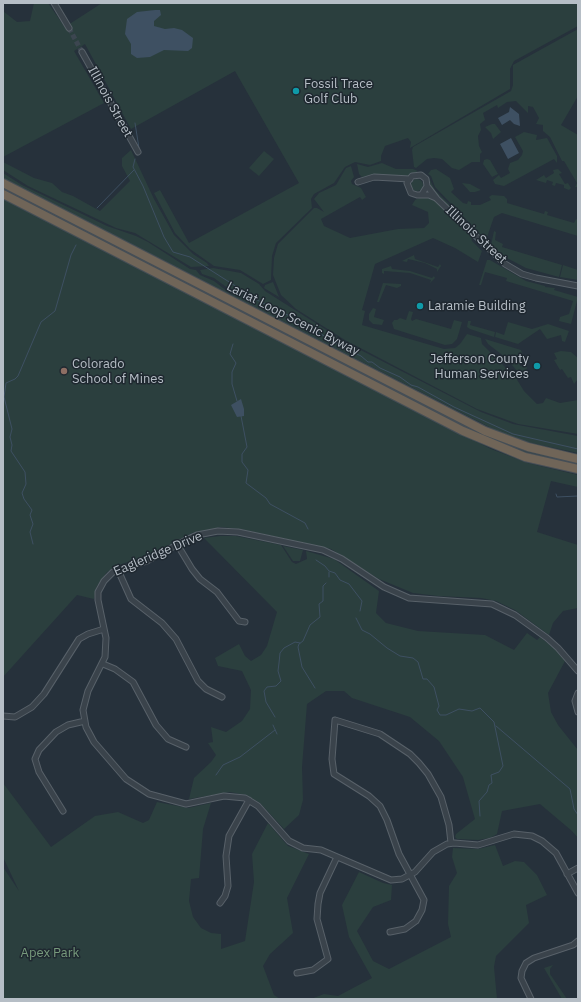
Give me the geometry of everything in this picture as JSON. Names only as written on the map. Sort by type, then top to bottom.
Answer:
[{"type":"highway","name":"Lariat Loop Scenic Byway","points":[[3,183],[485,431],[534,449],[578,459]]},
{"type":"highway","name":"Lariat Loop Scenic Byway","points":[[3,194],[463,431],[525,457],[578,469]]},
{"type":"highway","points":[[198,294],[203,286]]},
{"type":"street","points":[[54,3],[69,28]]},
{"type":"street","name":"Illinois Street","points":[[82,52],[138,152]]},
{"type":"street","points":[[358,182],[374,177],[410,178],[415,175],[421,175],[426,179],[427,186],[422,194]]},
{"type":"street","points":[[394,178],[407,186],[414,194],[422,194],[437,199]]},
{"type":"street","points":[[407,186],[410,178]]},
{"type":"street","name":"Illinois Street","points":[[427,186],[437,199],[505,264],[522,274],[578,286]]},
{"type":"street","name":"Eagleridge Drive","points":[[453,843],[433,852],[420,867],[411,874],[398,880],[386,879],[321,850],[303,848],[289,841],[258,806],[249,800],[234,796],[224,796],[186,804],[149,794],[133,785],[117,771],[91,739],[83,710],[88,691],[103,664],[106,651],[104,629],[99,609],[98,592],[110,574],[147,561],[177,544],[198,536],[218,531],[238,532],[323,550],[342,559],[384,587],[409,598],[492,604],[515,615],[547,638],[578,671]]},
{"type":"street","points":[[177,544],[200,579],[217,592],[239,621],[245,622]]},
{"type":"street","points":[[118,570],[132,599],[162,623],[176,639],[198,681],[206,689],[222,698]]},
{"type":"street","points":[[3,716],[15,717],[32,707],[44,694],[79,640],[88,634],[104,629]]},
{"type":"street","points":[[103,664],[115,669],[133,682],[156,725],[168,739],[186,747]]},
{"type":"street","points":[[578,693],[575,701],[578,712]]},
{"type":"street","points":[[390,932],[411,925],[420,916],[422,910],[422,895],[399,854],[388,820],[380,806],[369,796],[334,774],[332,759],[335,720],[380,734],[410,754],[428,774],[441,797],[453,843],[478,844],[514,834],[532,836],[550,847],[556,853],[578,893]]},
{"type":"street","points":[[63,811],[39,772],[35,758],[39,750],[56,732],[63,727],[85,721]]},
{"type":"street","points":[[220,903],[225,896],[228,886],[226,856],[229,836],[249,800]]},
{"type":"street","points":[[297,973],[313,970],[328,958],[317,919],[318,904],[320,893],[337,857]]},
{"type":"street","points":[[567,874],[578,868]]},
{"type":"street","points":[[531,999],[521,978],[522,971],[526,964],[534,958],[573,945],[578,941]]},
{"type":"green space","name":"Fossil Trace Golf Club","points":[[34,3],[48,3],[66,29],[68,25],[102,3],[578,3],[578,26],[514,61],[510,69],[510,89],[410,148],[411,142],[408,138],[385,146],[381,156],[381,161],[370,165],[355,162],[345,167],[334,183],[314,194],[311,199],[312,208],[276,243],[272,256],[271,280],[263,284],[240,270],[214,266],[190,249],[175,233],[154,193],[160,190],[189,243],[299,183],[235,71],[131,129],[85,44],[74,51],[104,103],[3,157],[3,11],[17,22],[30,21]]},
{"type":"green space","points":[[578,29],[578,96],[561,125],[578,135],[578,187],[575,187],[577,183],[564,161],[562,161],[550,137],[543,131],[543,125],[536,124],[539,118],[533,107],[528,106],[528,113],[516,101],[507,102],[498,108],[497,105],[483,113],[485,120],[480,124],[481,130],[478,136],[479,146],[482,152],[480,154],[480,162],[472,162],[459,170],[452,168],[442,159],[434,158],[427,159],[416,168],[414,167],[413,147],[511,91],[513,85],[513,65]]},
{"type":"green space","points":[[495,124],[501,132],[493,139],[491,133],[485,127]]},
{"type":"green space","points":[[524,132],[537,135],[536,140],[547,138],[557,156],[557,163],[554,159],[504,186],[495,184],[493,180],[499,175],[501,178],[510,173],[508,169],[510,163],[518,160],[522,155],[523,151],[515,137]]},
{"type":"green space","points":[[131,150],[154,199],[174,235],[193,254],[209,266],[191,267],[135,233],[116,228],[28,186],[3,170],[3,162],[34,178],[52,183],[62,192],[73,196],[100,211],[130,181],[122,166],[122,158]]},
{"type":"green space","points":[[264,151],[274,159],[259,176],[249,168]]},
{"type":"green space","points":[[484,160],[490,160],[498,174],[492,177],[483,164]]},
{"type":"green space","points":[[382,163],[396,169],[413,169],[418,171],[406,177],[380,175],[362,177],[359,174],[357,164],[368,167]]},
{"type":"green space","points":[[351,166],[354,177],[351,181],[352,184],[361,188],[366,197],[362,200],[360,197],[321,219],[324,226],[350,238],[398,229],[424,228],[429,223],[428,212],[412,205],[415,200],[424,196],[432,197],[471,236],[472,241],[482,251],[478,262],[455,248],[433,238],[375,264],[362,310],[365,311],[362,325],[444,349],[455,348],[467,334],[481,338],[482,344],[516,378],[524,391],[537,404],[543,403],[546,398],[560,403],[578,400],[578,434],[518,424],[477,409],[345,340],[296,309],[281,295],[273,275],[274,258],[278,244],[314,208],[324,212],[314,199],[319,193],[336,185],[346,168]]},
{"type":"green space","points":[[436,169],[450,178],[454,189],[451,192],[463,203],[467,204],[468,201],[471,202],[471,205],[480,205],[491,200],[489,197],[492,195],[504,196],[507,199],[507,203],[544,214],[545,211],[548,212],[547,215],[574,223],[576,219],[578,220],[578,236],[502,213],[494,217],[486,240],[435,187],[431,176],[428,174],[431,170]]},
{"type":"green space","points":[[558,169],[562,173],[559,174],[565,184],[568,183],[571,188],[569,190],[564,188],[564,185],[556,183],[555,186],[552,185],[553,182],[547,180],[546,183],[536,180],[544,175],[546,178],[554,173],[553,170]]},
{"type":"green space","points":[[3,173],[22,185],[107,226],[136,236],[148,242],[190,269],[196,270],[200,275],[214,281],[232,295],[229,289],[214,278],[202,274],[200,270],[213,268],[241,273],[259,284],[265,291],[347,343],[481,412],[513,424],[578,436],[578,453],[531,443],[497,431],[3,178]]},
{"type":"green space","points":[[428,176],[435,190],[482,237],[483,241],[432,189]]},
{"type":"green space","points":[[415,179],[419,179],[423,185],[419,191],[415,191],[411,187],[411,183]]},
{"type":"green space","points":[[462,183],[470,184],[481,190],[470,192]]},
{"type":"green space","points":[[3,186],[198,286],[196,291],[3,192]]},
{"type":"green space","points":[[3,199],[491,449],[528,463],[578,475],[578,487],[551,481],[537,532],[578,545],[578,608],[563,611],[553,623],[549,635],[515,610],[496,601],[481,598],[413,593],[379,579],[331,549],[240,529],[221,527],[192,533],[151,554],[119,565],[107,572],[97,586],[94,599],[77,595],[3,677]]},
{"type":"green space","points":[[494,231],[496,232],[495,240],[503,244],[502,247],[562,265],[559,277],[526,268],[505,257],[491,245]]},
{"type":"green space","points":[[414,255],[415,259],[438,267],[440,264],[441,266],[437,272],[437,269],[425,263],[408,259],[407,262],[402,261]]},
{"type":"green space","points":[[487,260],[490,260],[526,281],[545,287],[555,288],[554,290],[578,297],[571,324],[559,321],[560,317],[569,314],[573,301],[506,281],[507,278],[485,272],[481,285],[479,285]]},
{"type":"green space","points":[[563,265],[578,270],[578,280],[560,277]]},
{"type":"green space","points":[[391,266],[392,269],[410,271],[432,278],[434,276],[435,278],[430,283],[431,280],[410,273],[384,271],[384,274],[382,273],[382,269]]},
{"type":"green space","points":[[273,282],[279,297],[264,288],[265,285]]},
{"type":"green space","points":[[383,283],[401,284],[401,286],[397,288],[386,285],[379,302],[377,302]]},
{"type":"green space","points":[[205,291],[447,413],[578,461],[578,465],[540,459],[479,436],[203,295]]},
{"type":"green space","points":[[373,308],[376,309],[374,317],[384,320],[382,325],[373,324],[369,320],[369,314]]},
{"type":"green space","points":[[409,311],[413,312],[411,319],[412,321],[416,319],[451,329],[454,320],[462,322],[457,339],[452,344],[445,345],[394,329],[392,323],[394,320],[400,318],[406,320]]},
{"type":"green space","points":[[468,321],[471,321],[470,325],[495,332],[494,337],[470,329],[467,327]]},
{"type":"green space","points":[[508,322],[532,329],[548,324],[569,331],[565,342],[562,341],[561,335],[547,339],[540,329],[518,344],[495,337],[496,332],[504,335]]},
{"type":"green space","points":[[485,339],[521,350],[520,366],[527,367],[526,372],[518,372],[505,357],[488,344]]},
{"type":"green space","points":[[561,351],[571,352],[578,358],[578,379],[574,384],[571,377],[568,378],[562,369],[560,370],[554,360],[557,359],[554,353]]},
{"type":"green space","points":[[236,536],[281,545],[292,562],[296,564],[307,559],[306,551],[334,559],[379,591],[376,613],[386,623],[418,631],[485,635],[514,650],[527,633],[537,640],[540,637],[556,650],[565,661],[548,693],[551,712],[558,725],[578,750],[578,838],[572,831],[540,804],[502,811],[497,834],[490,838],[478,840],[457,839],[455,837],[456,834],[475,819],[463,777],[439,741],[410,717],[352,698],[344,691],[326,691],[307,704],[302,767],[303,800],[299,815],[284,829],[260,803],[246,795],[230,792],[189,799],[194,778],[211,762],[216,755],[208,743],[213,742],[211,727],[226,732],[242,721],[250,709],[251,690],[242,671],[218,666],[215,658],[239,644],[245,656],[251,661],[261,655],[267,646],[277,612],[204,538]]},
{"type":"green space","points":[[283,546],[303,550],[300,561],[293,561]]},
{"type":"green space","name":"Apex Park","points":[[3,783],[51,847],[95,816],[118,812],[143,823],[149,820],[157,802],[188,808],[211,803],[203,829],[199,878],[191,879],[189,901],[193,917],[201,928],[211,933],[221,934],[221,949],[245,941],[254,882],[252,854],[268,823],[288,846],[309,854],[287,898],[293,933],[270,954],[263,966],[274,995],[280,999],[3,999],[3,867],[19,891],[3,857]]},
{"type":"green space","points":[[495,845],[503,866],[515,861],[524,862],[537,875],[547,895],[526,905],[529,923],[496,956],[494,967],[497,999],[311,999],[324,994],[338,996],[372,978],[349,937],[342,905],[359,872],[383,883],[392,885],[391,900],[373,907],[357,931],[373,961],[389,969],[451,937],[448,924],[449,886],[457,873],[452,857],[453,848],[478,849]]},
{"type":"green space","points":[[553,965],[550,969],[550,974],[567,999],[562,999],[544,968]]},
{"type":"water","points":[[160,10],[161,15],[154,21],[154,26],[165,29],[174,28],[182,30],[193,38],[192,48],[188,51],[164,50],[150,57],[137,58],[131,54],[131,44],[125,34],[127,19],[137,12]]},
{"type":"water","points":[[510,107],[519,114],[520,126],[514,124],[510,120],[502,125],[498,118],[509,112]]},
{"type":"water","points":[[511,138],[519,153],[508,159],[500,144]]},
{"type":"water","points":[[241,399],[244,409],[244,416],[237,417],[231,405]]},
{"type":"waterway","points":[[135,123],[139,148]]},
{"type":"waterway","points":[[135,159],[133,167],[143,186],[164,237],[173,252],[190,257],[259,301],[300,321],[342,347],[361,356],[368,362],[372,362],[380,368],[400,377],[411,385],[418,387],[454,407],[513,434],[578,449]]},
{"type":"waterway","points":[[97,208],[134,170]]},
{"type":"waterway","points":[[33,544],[30,532],[33,524],[30,515],[32,510],[24,499],[22,493],[26,484],[25,472],[11,451],[12,445],[10,437],[12,429],[4,397],[6,383],[18,376],[41,322],[55,311],[71,255],[76,245]]},
{"type":"waterway","points":[[233,344],[230,354],[236,363],[232,372],[232,384],[237,401]]},
{"type":"waterway","points":[[241,416],[247,447],[242,454],[242,462],[248,470],[246,483],[266,498],[270,504],[305,523],[308,529]]},
{"type":"waterway","points":[[556,494],[557,497],[578,496]]},
{"type":"waterway","points":[[316,560],[325,566],[329,571],[335,573],[340,580],[349,584],[362,601],[360,611]]},
{"type":"waterway","points":[[329,572],[329,577]]},
{"type":"waterway","points":[[315,688],[302,667],[298,647],[303,641],[310,625],[320,617],[319,604],[323,601],[323,586],[326,583]]},
{"type":"waterway","points":[[356,618],[362,630],[370,634],[387,648],[400,656],[413,658],[418,662],[423,679],[427,679],[434,687],[439,706],[437,710],[440,715],[446,715],[459,709],[472,711],[480,708],[494,722],[503,766],[499,772],[491,775],[492,783],[489,785],[487,792],[479,801],[480,816]]},
{"type":"waterway","points":[[275,717],[266,702],[264,691],[267,687],[276,686],[281,681],[278,671],[280,653],[284,648],[295,642],[300,643]]},
{"type":"waterway","points":[[273,725],[277,734]]},
{"type":"waterway","points":[[496,726],[570,789],[574,809],[578,815]]},
{"type":"waterway","points":[[216,775],[223,765],[240,757],[275,730]]},
{"type":"tunnel","points":[[69,28],[82,52]]},
{"type":"place","name":"Fossil Trace Golf Club","points":[[296,91]]},
{"type":"place","name":"Laramie Building","points":[[420,306]]},
{"type":"place","name":"Jefferson County Human Services","points":[[537,366]]},
{"type":"place","name":"Colorado School of Mines","points":[[64,371]]}]
